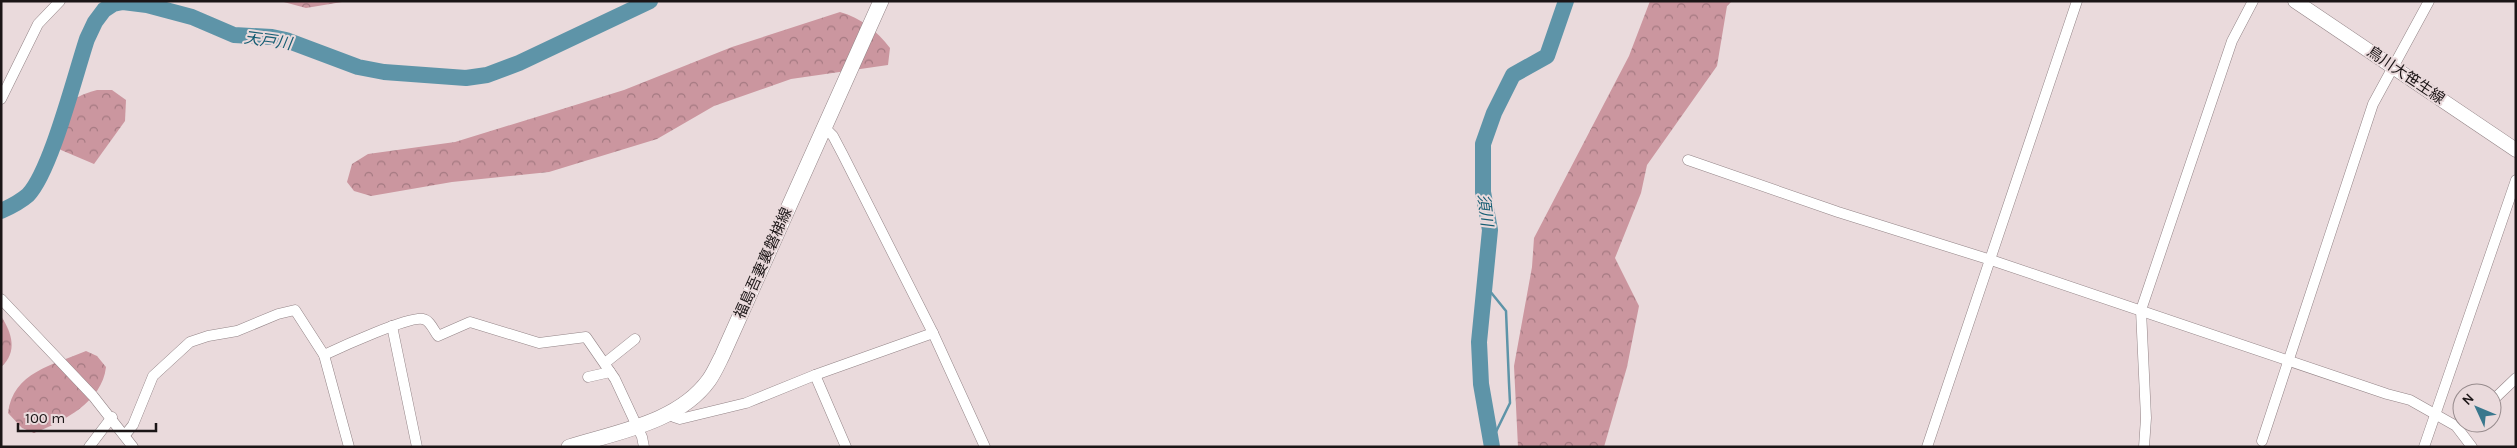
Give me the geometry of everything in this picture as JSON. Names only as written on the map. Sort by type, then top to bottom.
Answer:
[{"type":"main road","name":"福島吾妻裏磐梯線","points":[[569,447],[637,426],[670,413],[694,396],[709,380],[722,356],[881,1]]},
{"type":"street","points":[[1,99],[38,24],[60,1]]},
{"type":"street","points":[[1927,447],[2077,1]]},
{"type":"street","points":[[2144,447],[2146,418],[2140,310],[2232,42],[2252,1]]},
{"type":"street","name":"鳥川大笹生線","points":[[2296,1],[2516,150]]},
{"type":"street","points":[[2262,441],[2290,361],[2373,104],[2429,1]]},
{"type":"street","points":[[824,127],[833,136],[933,333],[984,447]]},
{"type":"street","points":[[1688,160],[1838,212],[1991,260],[2410,400],[2452,425]]},
{"type":"street","points":[[2424,447],[2516,180]]},
{"type":"street","points":[[1,299],[112,417],[133,447]]},
{"type":"street","points":[[125,435],[133,425],[153,376],[173,355],[198,338],[231,333],[278,314],[295,310],[324,354],[349,447]]},
{"type":"street","points":[[324,354],[392,326],[424,319],[438,336],[470,322],[539,343],[586,336],[607,367],[637,426],[644,447]]},
{"type":"street","points":[[392,326],[417,447]]},
{"type":"street","points":[[670,413],[680,419],[746,403],[815,375],[933,333]]},
{"type":"street","points":[[588,377],[607,367],[634,339]]},
{"type":"street","points":[[815,375],[846,447]]},
{"type":"street","points":[[2502,391],[2516,378]]},
{"type":"street","points":[[89,447],[112,417]]},
{"type":"street","points":[[2463,433],[2472,447]]},
{"type":"green space","points":[[280,1],[348,1],[306,8]]},
{"type":"green space","points":[[1650,1],[1732,1],[1727,6],[1717,66],[1647,165],[1641,193],[1615,258],[1639,306],[1627,367],[1604,447],[1518,447],[1514,366],[1532,267],[1534,238],[1629,56]]},
{"type":"green space","points":[[840,12],[862,22],[885,42],[890,48],[888,65],[791,79],[714,106],[657,139],[549,172],[452,182],[371,196],[354,191],[347,182],[352,164],[368,154],[455,142],[624,90],[732,47]]},
{"type":"green space","points":[[97,90],[112,90],[126,100],[125,121],[94,164],[61,150],[52,143],[52,132],[58,114],[63,108],[78,97]]},
{"type":"green space","points":[[1,316],[12,342],[10,355],[1,367]]},
{"type":"green space","points":[[86,351],[97,356],[106,367],[103,379],[89,400],[69,416],[34,433],[22,428],[8,413],[11,399],[18,388],[36,372]]},
{"type":"waterway","name":"天戸川","points":[[1,211],[25,198],[37,183],[54,145],[87,39],[95,22],[104,10],[113,4],[123,2],[147,5],[192,17],[234,35],[272,37],[286,40],[358,67],[384,72],[466,78],[487,75],[519,63],[650,1]]},
{"type":"waterway","name":"須川","points":[[1492,447],[1481,384],[1479,342],[1490,230],[1483,192],[1483,144],[1494,113],[1513,75],[1547,56],[1566,1]]},
{"type":"waterway","points":[[1485,285],[1506,311],[1510,403],[1491,442]]}]
